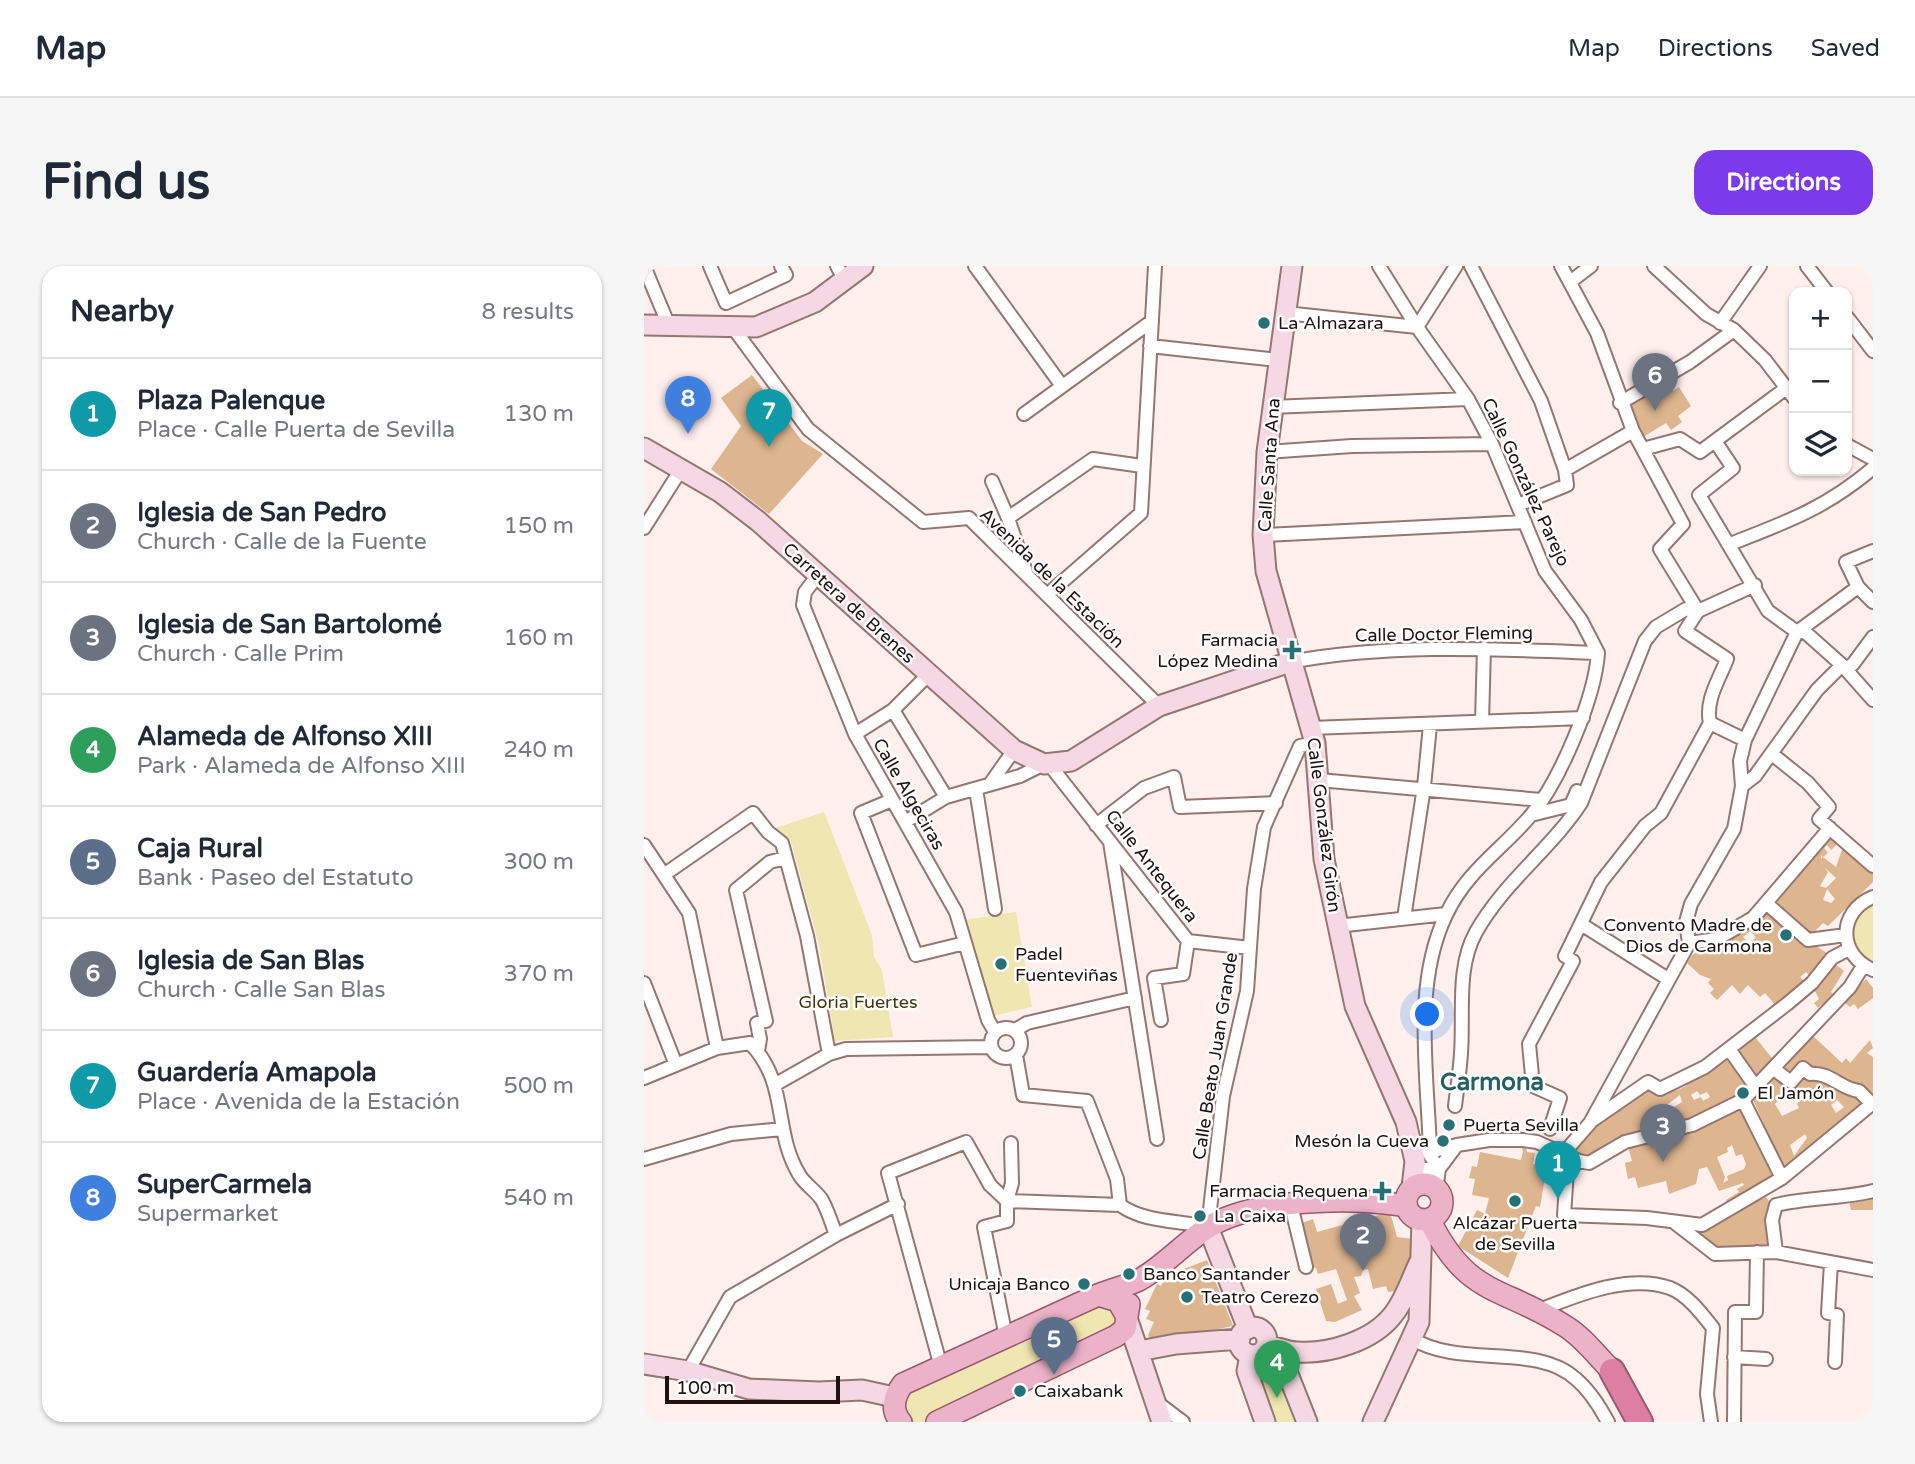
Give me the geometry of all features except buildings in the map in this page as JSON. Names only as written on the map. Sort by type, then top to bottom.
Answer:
[{"type":"highway","points":[[1612,1371],[1640,1422]]},
{"type":"main road","points":[[893,1414],[903,1384],[1139,1279],[1208,1227],[1237,1213],[1291,1205],[1381,1201],[1418,1208],[1440,1207],[1438,1179],[1427,1184],[1418,1208]]},
{"type":"main road","points":[[1418,1208],[1443,1246],[1466,1274],[1494,1292],[1536,1311],[1580,1337],[1612,1371]]},
{"type":"main road","points":[[936,1422],[967,1414],[1116,1336],[1125,1329],[1130,1297],[1139,1279]]},
{"type":"main road","points":[[1098,1295],[1118,1301],[1126,1315]]},
{"type":"street","points":[[644,266],[669,326]]},
{"type":"street","points":[[710,266],[726,303],[786,275],[782,266]]},
{"type":"street","points":[[644,325],[756,327],[785,317],[815,302],[840,273],[863,266]]},
{"type":"street","points":[[975,266],[1062,386]]},
{"type":"street","points":[[1047,595],[1141,513],[1155,266]]},
{"type":"street","name":"Calle Santa Ana","points":[[1290,662],[1271,596],[1263,535],[1266,452],[1292,266]]},
{"type":"street","name":"Calle González Parejo","points":[[1379,266],[1417,327],[1468,399],[1492,444],[1545,571],[1581,620],[1598,653]]},
{"type":"street","points":[[1285,313],[1417,327],[1456,266]]},
{"type":"street","points":[[1471,266],[1541,401],[1565,470],[1567,485],[1518,505]]},
{"type":"street","points":[[1561,266],[1597,333],[1620,403],[1633,431],[1683,524],[1660,549],[1698,611]]},
{"type":"street","points":[[1570,282],[1591,266]]},
{"type":"street","points":[[1654,266],[1706,314],[1734,330],[1765,360],[1789,393]]},
{"type":"street","points":[[1720,323],[1760,266]]},
{"type":"street","points":[[1807,266],[1823,287]]},
{"type":"street","points":[[1024,414],[1152,321]]},
{"type":"street","points":[[1852,324],[1873,351]]},
{"type":"street","name":"Avenida de la Estación","points":[[734,328],[808,429],[923,522],[970,517],[1159,706]]},
{"type":"street","points":[[1620,403],[1690,362],[1734,330]]},
{"type":"street","points":[[1150,346],[1278,359]]},
{"type":"street","points":[[1643,449],[1680,439],[1700,452],[1789,395]]},
{"type":"street","points":[[1271,407],[1468,399]]},
{"type":"street","points":[[1565,470],[1633,431]]},
{"type":"street","points":[[1715,441],[1732,468],[1699,495],[1755,585],[1768,611],[1797,632],[1805,632],[1844,667],[1873,700]]},
{"type":"street","points":[[1266,452],[1352,446],[1492,444]]},
{"type":"street","name":"Carretera de Brenes","points":[[644,448],[720,492],[818,575],[1014,750],[1046,764]]},
{"type":"street","points":[[1852,448],[1873,459]]},
{"type":"street","points":[[1008,518],[1094,459],[1142,466]]},
{"type":"street","points":[[1730,544],[1809,514],[1843,493],[1873,468]]},
{"type":"street","points":[[644,528],[680,471]]},
{"type":"street","points":[[992,481],[1008,518],[1026,574]]},
{"type":"street","points":[[1263,535],[1525,522]]},
{"type":"street","points":[[1873,551],[1846,562],[1858,586],[1873,602]]},
{"type":"street","name":"Calle Algeciras","points":[[818,575],[805,592],[803,606],[855,734],[956,912],[988,1020],[995,1032]]},
{"type":"street","points":[[1550,1129],[1560,1098],[1533,1086],[1530,1044],[1573,961],[1564,956],[1601,882],[1646,826],[1661,813],[1710,723],[1707,710],[1727,659],[1685,631],[1698,611],[1755,585]]},
{"type":"street","points":[[1558,1154],[1569,1147],[1590,1123],[1689,943],[1686,922],[1691,904],[1734,829],[1742,786],[1740,761],[1745,740],[1797,632],[1858,586]]},
{"type":"street","points":[[1455,1106],[1461,1053],[1463,970],[1476,932],[1524,866],[1568,823],[1581,803],[1645,641],[1656,627],[1686,609],[1698,611]]},
{"type":"street","points":[[1742,786],[1772,754],[1817,690],[1844,667],[1853,664],[1873,637]]},
{"type":"street","points":[[1482,722],[1484,648]]},
{"type":"street","name":"Calle Doctor Fleming","points":[[1290,662],[1336,653],[1484,648],[1598,653]]},
{"type":"street","points":[[1457,1145],[1438,1179],[1422,1169],[1427,988],[1433,946],[1446,914],[1486,856],[1531,815],[1541,800],[1583,718],[1597,671],[1598,653]]},
{"type":"street","points":[[905,822],[946,797],[1020,776],[1046,764],[1071,761],[1159,706],[1290,662]]},
{"type":"street","name":"Calle González Girón","points":[[1290,662],[1313,736],[1320,780],[1324,859],[1355,1006],[1421,1151],[1415,1177],[1421,1259],[1419,1322],[1373,1422]]},
{"type":"street","points":[[855,734],[893,710],[929,674]]},
{"type":"street","points":[[1531,815],[1571,804],[1605,725],[1620,704]]},
{"type":"street","points":[[893,710],[946,797]]},
{"type":"street","points":[[1313,736],[1430,724],[1583,718]]},
{"type":"street","points":[[1710,723],[1745,740]]},
{"type":"street","points":[[1404,918],[1424,787],[1430,724]]},
{"type":"street","name":"Calle Beato Juan Grande","points":[[1208,1227],[1223,1096],[1247,991],[1254,890],[1264,827],[1300,746],[1313,736]]},
{"type":"street","points":[[989,784],[1014,750]]},
{"type":"street","points":[[1772,754],[1808,783],[1829,807],[1819,819],[1873,864]]},
{"type":"street","name":"Calle Antequera","points":[[1046,764],[1188,941],[1183,974],[1154,978],[1161,1020]]},
{"type":"street","points":[[1096,825],[1144,788],[1174,777],[1181,807],[1276,803]]},
{"type":"street","points":[[1320,780],[1424,787],[1541,800]]},
{"type":"street","points":[[976,789],[995,909]]},
{"type":"street","points":[[892,800],[861,813],[916,955],[965,943]]},
{"type":"street","points":[[665,874],[754,813],[768,832],[782,843],[807,936],[829,1054]]},
{"type":"street","points":[[1689,943],[1717,939],[1752,918],[1830,828]]},
{"type":"street","points":[[1110,842],[1157,1139]]},
{"type":"street","points":[[644,845],[689,913],[717,1048]]},
{"type":"street","points":[[758,1051],[758,1023],[766,1021],[736,890],[770,862],[785,858]]},
{"type":"street","points":[[1421,1151],[1519,1139],[1538,1142],[1558,1154],[1589,1163],[1625,1142],[1692,1125],[1743,1100],[1850,987],[1870,970],[1849,948],[1846,935],[1852,912],[1873,897]]},
{"type":"street","points":[[1766,903],[1808,940],[1846,935]]},
{"type":"street","points":[[1337,926],[1446,914]]},
{"type":"street","points":[[1581,924],[1668,979]]},
{"type":"street","points":[[1188,941],[1250,948]]},
{"type":"street","points":[[1590,1123],[1648,1082],[1660,1089],[1705,1067],[1812,983],[1832,958],[1849,948]]},
{"type":"street","points":[[644,983],[676,1065]]},
{"type":"street","points":[[1015,1030],[1027,1023],[1135,998]]},
{"type":"street","points":[[991,1047],[995,1032],[1007,1027],[1015,1030],[1022,1043],[1016,1055],[1023,1095],[1087,1101],[1117,1179],[1120,1205]]},
{"type":"street","points":[[644,1078],[717,1048],[750,1043],[769,1067],[776,1084],[782,1129],[800,1176],[821,1200],[836,1235]]},
{"type":"street","points":[[776,1084],[829,1054],[846,1049],[991,1047],[1001,1058],[1016,1055]]},
{"type":"street","points":[[1729,1049],[1755,1086]]},
{"type":"street","points":[[1578,1161],[1567,1171],[1564,1215],[1647,1218],[1702,1225],[1782,1178],[1872,1103],[1859,1091],[1851,1090],[1822,1073],[1810,1074],[1803,1068],[1791,1082],[1774,1069]]},
{"type":"street","points":[[1743,1100],[1782,1178]]},
{"type":"street","points":[[644,1159],[731,1134],[782,1129]]},
{"type":"street","points":[[941,1367],[888,1173],[966,1142],[989,1185],[1007,1201],[1120,1205],[1144,1219],[1176,1220],[1208,1227],[1254,1343],[1284,1364],[1307,1422]]},
{"type":"street","points":[[1006,1337],[984,1227],[1007,1221],[1007,1201],[1012,1183],[1011,1143]]},
{"type":"street","points":[[1765,1190],[1776,1205]]},
{"type":"street","points":[[1776,1205],[1807,1198],[1852,1197],[1873,1191]]},
{"type":"street","points":[[688,1371],[730,1297],[836,1235],[898,1204]]},
{"type":"street","points":[[1291,1205],[1306,1267]]},
{"type":"street","points":[[1776,1205],[1772,1220],[1776,1252]]},
{"type":"street","points":[[1675,1223],[1715,1254],[1776,1252],[1873,1270]]},
{"type":"street","points":[[1734,1422],[1735,1312],[1756,1312],[1756,1252]]},
{"type":"street","points":[[1139,1351],[1176,1344],[1254,1343],[1296,1353],[1322,1351],[1353,1342],[1372,1332],[1392,1316],[1421,1259]]},
{"type":"street","points":[[1831,1263],[1828,1313],[1837,1315],[1835,1362]]},
{"type":"street","points":[[1536,1311],[1607,1288],[1639,1284],[1670,1288],[1696,1306],[1713,1328],[1707,1394],[1711,1422]]},
{"type":"street","points":[[1126,1315],[1162,1422]]},
{"type":"street","points":[[1411,1338],[1440,1352],[1528,1359],[1556,1366],[1576,1378],[1608,1422]]},
{"type":"street","points":[[1254,1343],[1247,1371],[1265,1422]]},
{"type":"street","points":[[1734,1357],[1766,1359]]},
{"type":"street","points":[[644,1364],[688,1371],[749,1389],[820,1392],[862,1390],[893,1414]]},
{"type":"street","points":[[1155,1400],[1182,1422]]},
{"type":"green space","name":"Gloria Fuertes","points":[[824,812],[872,935],[874,957],[882,970],[893,1037],[835,1041],[819,945],[791,841],[773,829]]},
{"type":"green space","points":[[1873,903],[1873,964],[1858,950],[1852,934],[1857,917]]},
{"type":"green space","name":"Padel Fuenteviñas","points":[[1016,912],[1032,1007],[993,1016],[964,920]]},
{"type":"green space","points":[[1099,1300],[1113,1303],[1121,1322],[927,1422],[908,1422],[901,1415],[907,1389]]},
{"type":"green space","points":[[1279,1364],[1303,1422],[1270,1422],[1252,1373]]},
{"type":"place","name":"La Almazara","points":[[1264,323]]},
{"type":"place","name":"Iglesia de San Blas","points":[[1655,411]]},
{"type":"place","name":"SuperCarmela","points":[[688,434]]},
{"type":"place","name":"Guardería Amapola","points":[[769,447]]},
{"type":"place","name":"Farmacia López Medina","points":[[1292,650]]},
{"type":"place","name":"Convento Madre de Dios de Carmona","points":[[1786,935]]},
{"type":"place","name":"Padel Fuenteviñas","points":[[1001,964]]},
{"type":"place","name":"El Jamón","points":[[1743,1093]]},
{"type":"place","name":"Puerta Sevilla","points":[[1449,1125]]},
{"type":"place","name":"Mesón la Cueva","points":[[1443,1141]]},
{"type":"place","name":"Iglesia de San Bartolomé","points":[[1663,1162]]},
{"type":"place","name":"Farmacia Requena","points":[[1382,1191]]},
{"type":"place","name":"Plaza Palenque","points":[[1558,1199]]},
{"type":"place","name":"Alcázar Puerta de Sevilla","points":[[1515,1201]]},
{"type":"place","name":"La Caixa","points":[[1200,1216]]},
{"type":"place","name":"Iglesia de San Pedro","points":[[1363,1271]]},
{"type":"place","name":"Banco Santander","points":[[1129,1274]]},
{"type":"place","name":"Unicaja Banco","points":[[1084,1284]]},
{"type":"place","name":"Teatro Cerezo","points":[[1187,1297]]},
{"type":"place","name":"Caja Rural","points":[[1054,1375]]},
{"type":"place","name":"Caixabank","points":[[1020,1391]]},
{"type":"place","name":"Alameda de Alfonso XIII","points":[[1277,1398]]},
{"type":"district","name":"Carmona","points":[[1492,1082]]}]
